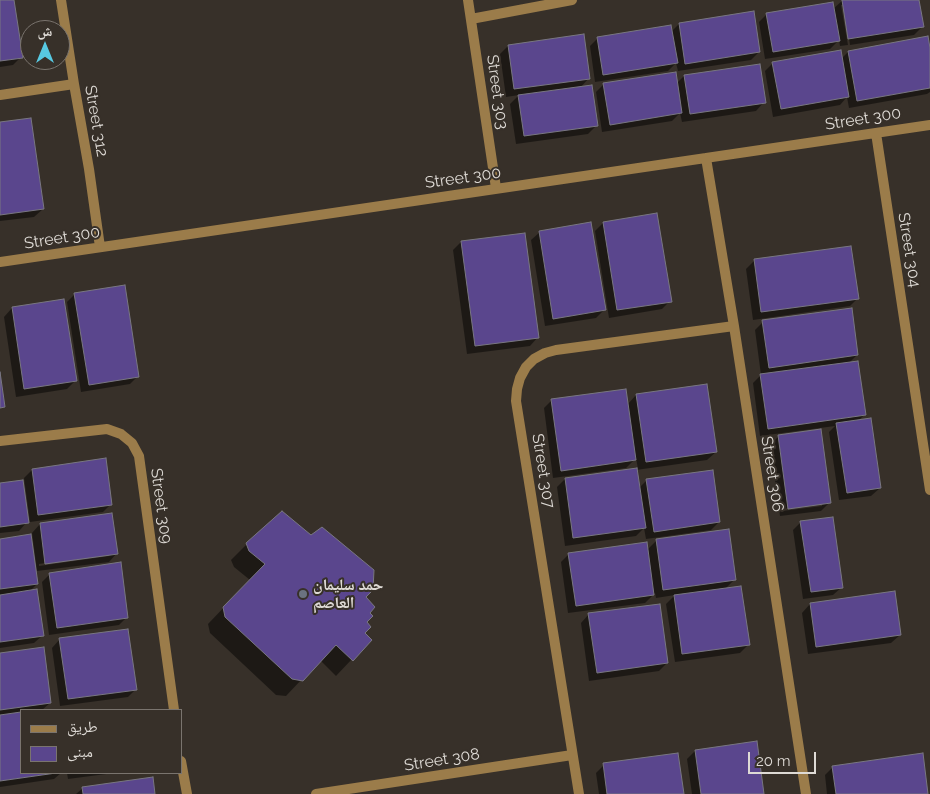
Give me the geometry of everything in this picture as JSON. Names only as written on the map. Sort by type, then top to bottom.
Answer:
[{"type":"street","name":"Street 312","points":[[62,0],[74,84],[90,169],[100,247]]},
{"type":"street","name":"Street 303","points":[[468,0],[496,188]]},
{"type":"street","points":[[471,19],[572,0]]},
{"type":"street","points":[[0,95],[74,84]]},
{"type":"street","name":"Street 300","points":[[0,262],[930,125]]},
{"type":"street","name":"Street 304","points":[[876,133],[930,490]]},
{"type":"street","name":"Street 306","points":[[706,158],[734,326],[806,794]]},
{"type":"street","name":"Street 307","points":[[579,794],[516,401],[520,378],[526,367],[534,359],[556,350],[734,326]]},
{"type":"street","name":"Street 309","points":[[0,441],[107,429],[121,434],[132,443],[139,456],[174,709]]},
{"type":"street","name":"Street 308","points":[[316,794],[572,754]]},
{"type":"street","points":[[182,766],[187,794]]},
{"type":"building","points":[[0,0],[14,0],[20,39],[20,58],[0,61]]},
{"type":"building","points":[[842,0],[919,0],[924,27],[848,39]]},
{"type":"building","points":[[833,2],[840,41],[773,52],[766,13]]},
{"type":"building","points":[[754,11],[760,52],[685,64],[679,23]]},
{"type":"building","points":[[671,25],[678,63],[603,75],[597,37]]},
{"type":"building","points":[[584,34],[590,79],[514,89],[508,45]]},
{"type":"building","points":[[928,36],[930,48],[930,88],[857,101],[848,51]]},
{"type":"building","points":[[841,50],[849,97],[781,109],[772,62]]},
{"type":"building","points":[[760,64],[766,103],[690,114],[684,75]]},
{"type":"building","points":[[676,72],[682,113],[610,125],[603,83]]},
{"type":"building","points":[[592,85],[598,126],[524,136],[518,95]]},
{"type":"building","points":[[31,118],[44,209],[0,215],[0,122]]},
{"type":"building","points":[[657,213],[672,302],[617,310],[603,222]]},
{"type":"building","points":[[591,222],[606,310],[553,319],[539,231]]},
{"type":"building","points":[[525,233],[539,338],[475,346],[461,241]]},
{"type":"building","points":[[851,246],[859,299],[761,312],[754,259]]},
{"type":"building","points":[[125,285],[139,377],[89,385],[74,293]]},
{"type":"building","points":[[64,299],[77,381],[24,389],[12,307]]},
{"type":"building","points":[[852,308],[858,355],[769,368],[762,320]]},
{"type":"building","points":[[858,361],[866,415],[768,429],[760,374]]},
{"type":"building","points":[[0,372],[5,407],[0,408]]},
{"type":"building","points":[[707,384],[717,452],[646,462],[636,394]]},
{"type":"building","points":[[626,389],[636,460],[561,471],[551,399]]},
{"type":"building","points":[[871,418],[881,488],[847,493],[836,423]]},
{"type":"building","points":[[821,429],[831,503],[788,509],[778,435]]},
{"type":"building","points":[[106,458],[112,505],[38,515],[32,469]]},
{"type":"building","points":[[637,468],[646,528],[573,538],[565,478]]},
{"type":"building","points":[[713,470],[720,522],[654,532],[646,479]]},
{"type":"building","points":[[23,480],[29,523],[0,527],[0,483]]},
{"type":"building","name":"حمد سليمان العاصم","points":[[282,511],[311,535],[322,527],[374,570],[373,590],[366,597],[375,607],[370,613],[373,616],[367,622],[371,627],[365,633],[372,640],[353,661],[336,645],[303,681],[292,679],[225,617],[223,607],[265,564],[249,551],[246,543]]},
{"type":"building","points":[[112,513],[118,554],[45,564],[40,523]]},
{"type":"building","points":[[833,517],[843,588],[811,592],[800,521]]},
{"type":"building","points":[[729,529],[736,580],[663,590],[656,539]]},
{"type":"building","points":[[31,534],[38,584],[0,589],[0,539]]},
{"type":"building","points":[[647,542],[654,595],[576,606],[568,553]]},
{"type":"building","points":[[121,562],[128,618],[57,628],[49,573]]},
{"type":"building","points":[[741,586],[750,645],[682,654],[674,595]]},
{"type":"building","points":[[37,589],[44,636],[0,642],[0,595]]},
{"type":"building","points":[[895,591],[901,635],[816,647],[810,603]]},
{"type":"building","points":[[660,604],[668,663],[597,673],[588,613]]},
{"type":"building","points":[[128,629],[137,690],[68,699],[59,638]]},
{"type":"building","points":[[44,647],[51,703],[0,710],[0,653]]},
{"type":"building","points":[[20,712],[20,774],[49,774],[0,781],[0,715]]},
{"type":"building","points":[[757,741],[764,794],[701,794],[695,750]]},
{"type":"building","points":[[678,753],[684,794],[607,794],[603,763]]},
{"type":"building","points":[[923,753],[928,794],[836,794],[832,766]]},
{"type":"building","points":[[153,777],[155,794],[83,794],[82,787]]},
{"type":"place","name":"حمد سليمان العاصم","points":[[303,594]]}]
